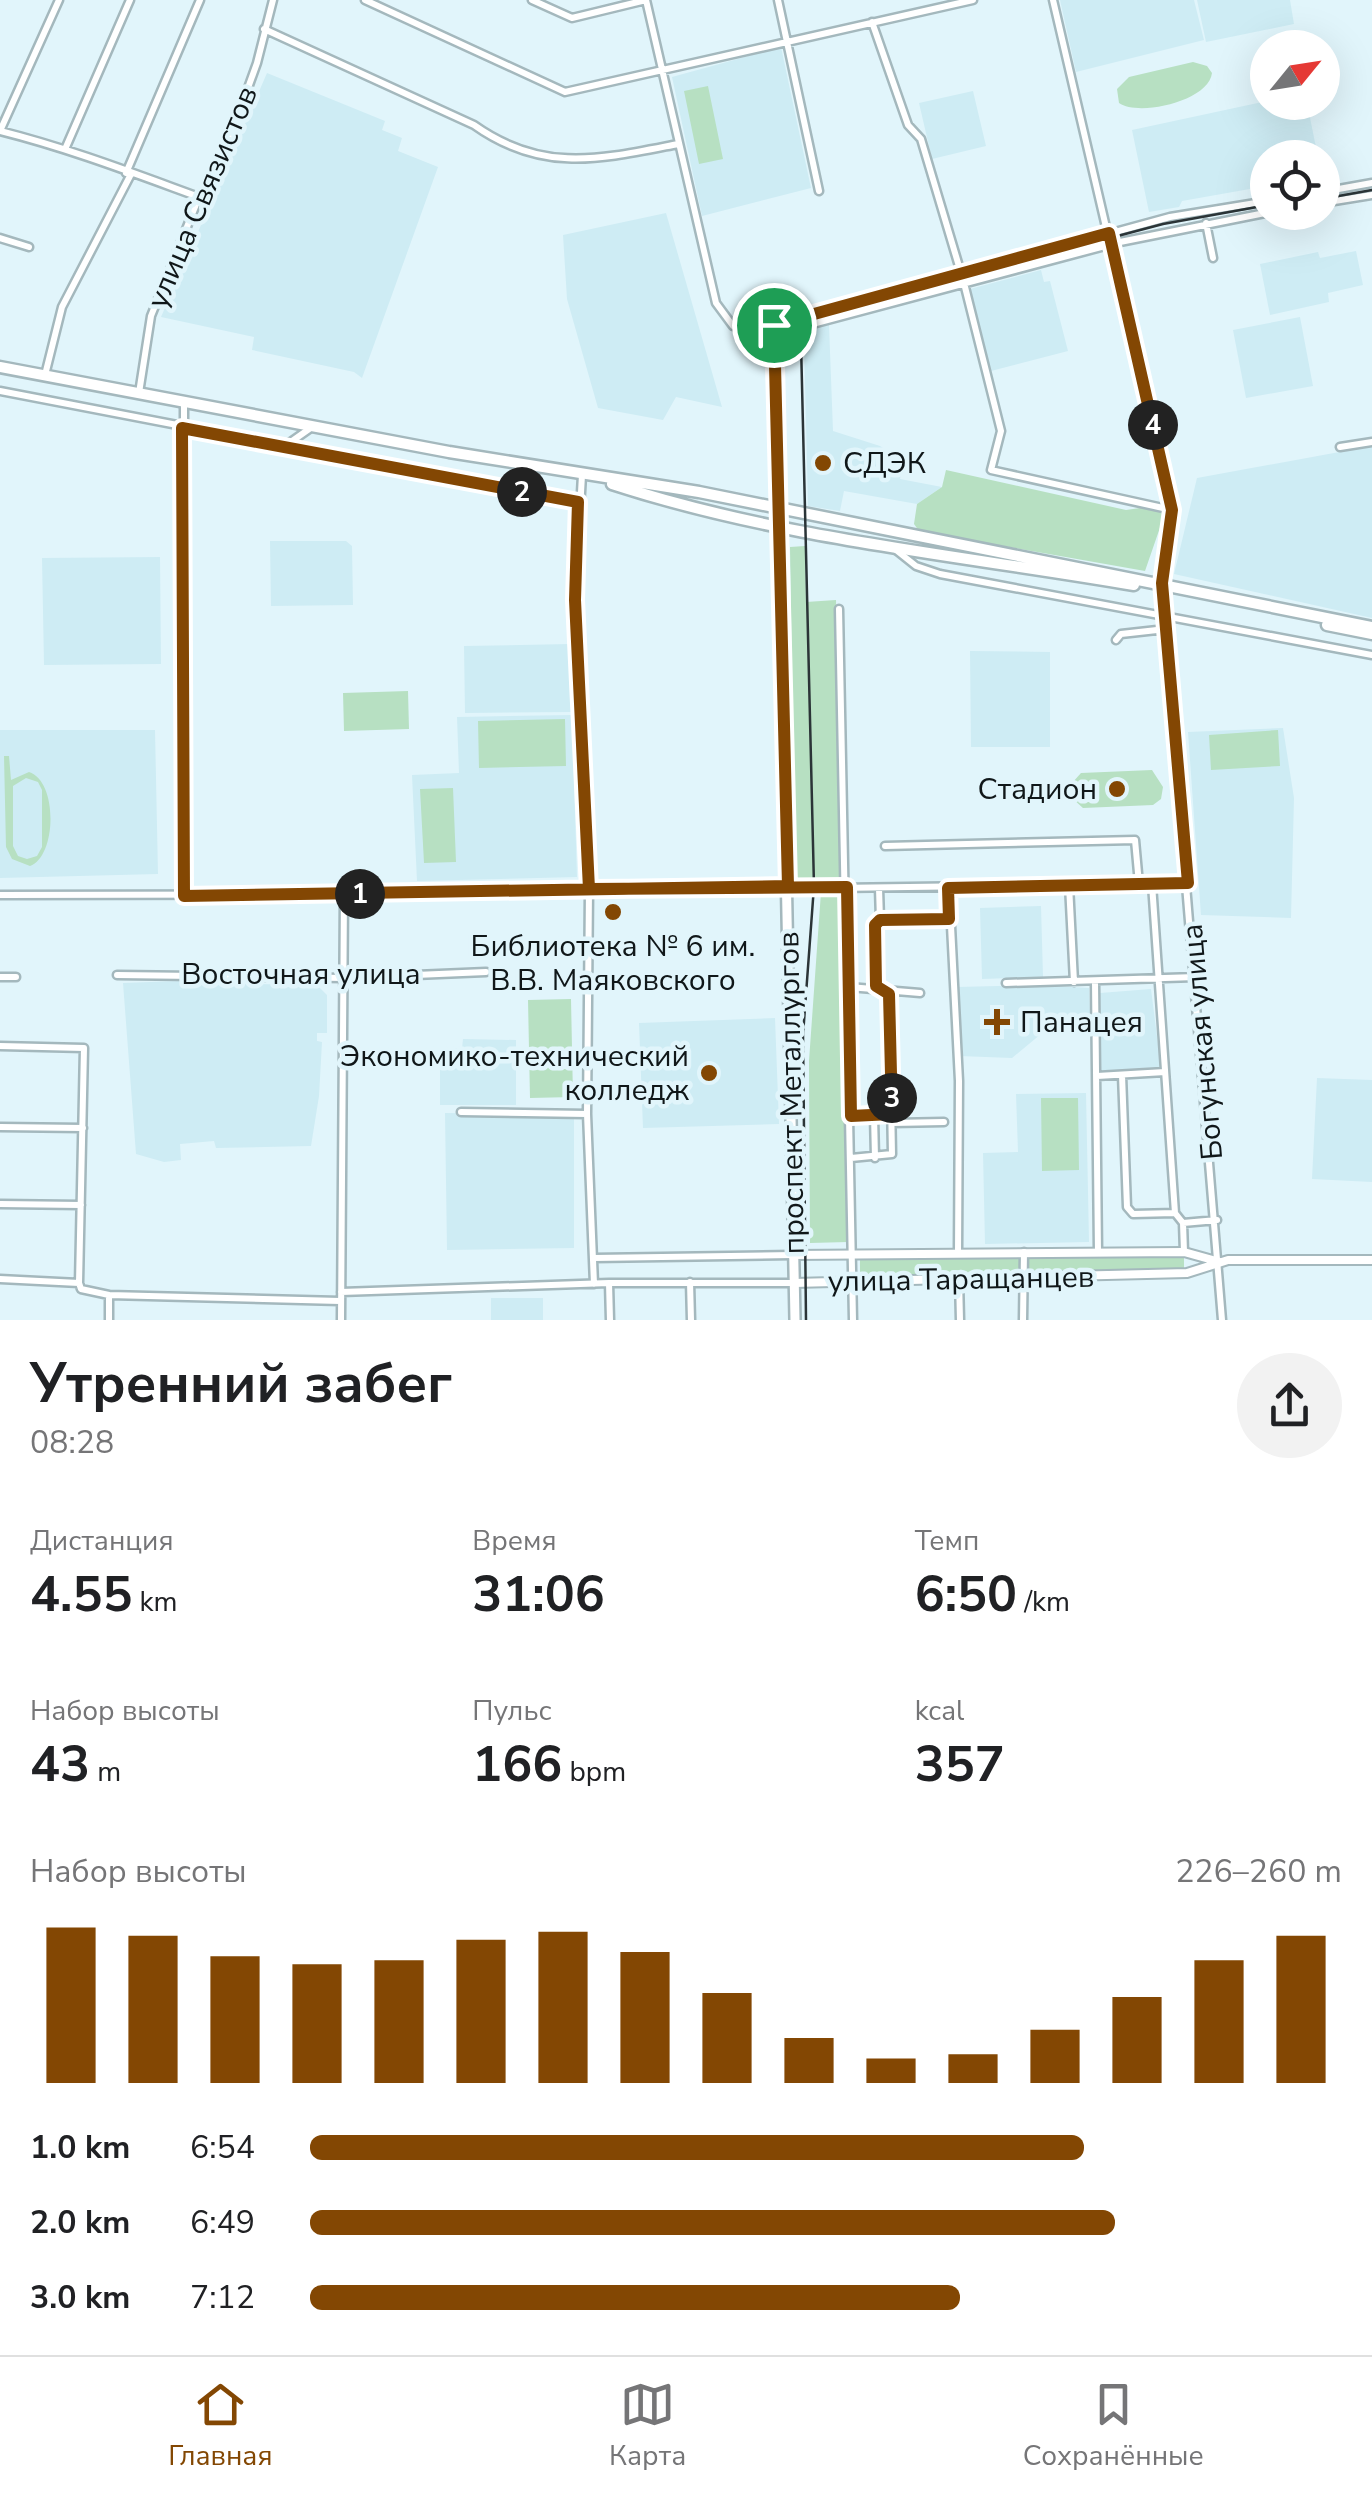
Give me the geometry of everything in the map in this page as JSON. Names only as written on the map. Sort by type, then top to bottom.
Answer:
[{"type":"highway","points":[[0,370],[18,370],[582,475],[699,492],[1372,631]]},
{"type":"highway","points":[[582,475],[695,510],[780,529],[1162,586]]},
{"type":"highway","points":[[695,510],[699,492]]},
{"type":"highway","points":[[891,546],[894,530]]},
{"type":"main road","name":"проспект Металлургов","points":[[779,510],[795,1320]]},
{"type":"street","points":[[58,0],[0,130],[66,148],[199,197]]},
{"type":"street","points":[[66,148],[130,0]]},
{"type":"street","points":[[45,376],[62,307],[128,174],[200,0]]},
{"type":"street","name":"улица Связистов","points":[[138,394],[152,316],[199,197],[214,182],[257,63],[273,0]]},
{"type":"street","points":[[364,0],[566,92],[973,0]]},
{"type":"street","points":[[532,0],[572,18],[646,0],[720,311],[733,326],[774,330],[1111,244],[1250,216]]},
{"type":"street","points":[[778,0],[819,192]]},
{"type":"street","name":"Богунская улица","points":[[1052,0],[1172,510],[1162,586],[1217,1220],[1222,1320]]},
{"type":"street","points":[[872,22],[908,126],[922,140],[962,272]]},
{"type":"street","points":[[264,28],[474,124],[498,142],[560,161],[593,161],[678,144]]},
{"type":"street","points":[[1340,189],[1372,183]]},
{"type":"street","points":[[1340,200],[1372,195]]},
{"type":"street","points":[[774,330],[833,308],[1109,233],[1250,206]]},
{"type":"street","points":[[1206,224],[1213,258]]},
{"type":"street","points":[[0,238],[29,247]]},
{"type":"street","points":[[964,283],[1001,430],[991,470],[1172,510]]},
{"type":"street","name":"проспект Металлургов","points":[[774,330],[779,510]]},
{"type":"street","points":[[0,391],[578,502]]},
{"type":"street","points":[[184,402],[184,896]]},
{"type":"street","points":[[284,447],[314,426]]},
{"type":"street","points":[[1340,447],[1372,442]]},
{"type":"street","points":[[582,475],[575,600],[589,889],[587,1114],[594,1284]]},
{"type":"street","points":[[891,546],[916,566],[940,574],[1372,656]]},
{"type":"street","points":[[838,609],[847,887],[853,1320]]},
{"type":"street","points":[[1116,640],[1121,634],[1166,630]]},
{"type":"street","points":[[885,846],[1135,840],[1139,884]]},
{"type":"street","points":[[0,895],[1188,883]]},
{"type":"street","points":[[1152,884],[1175,1213],[1183,1224],[1184,1252]]},
{"type":"street","points":[[1070,886],[1074,982]]},
{"type":"street","points":[[879,888],[880,920]]},
{"type":"street","points":[[948,888],[958,1081],[958,1252]]},
{"type":"street","points":[[341,1320],[344,894]]},
{"type":"street","points":[[876,986],[875,925],[880,920],[949,919]]},
{"type":"street","name":"Восточная улица","points":[[117,975],[345,978],[486,972]]},
{"type":"street","points":[[1006,983],[1196,976]]},
{"type":"street","points":[[0,977],[16,977]]},
{"type":"street","points":[[1095,982],[1098,1251]]},
{"type":"street","points":[[848,987],[876,986],[889,994],[920,994]]},
{"type":"street","points":[[851,1158],[892,1154],[889,994]]},
{"type":"street","points":[[0,1046],[84,1048],[79,1283]]},
{"type":"street","points":[[1096,1076],[1165,1072]]},
{"type":"street","points":[[1122,1075],[1127,1207],[1133,1214],[1175,1213]]},
{"type":"street","points":[[461,1112],[587,1114]]},
{"type":"street","points":[[874,1115],[875,1158]]},
{"type":"street","points":[[851,1116],[944,1122]]},
{"type":"street","points":[[0,1126],[83,1128]]},
{"type":"street","points":[[0,1204],[81,1205]]},
{"type":"street","points":[[1183,1224],[1217,1220]]},
{"type":"street","name":"улица Таращанцев","points":[[593,1258],[1098,1251],[1184,1252],[1220,1262],[1372,1260]]},
{"type":"street","points":[[1024,1252],[1024,1320]]},
{"type":"street","name":"улица Таращанцев","points":[[0,1279],[79,1283],[80,1289],[109,1294],[340,1296],[609,1283],[794,1283],[1187,1273],[1220,1262]]},
{"type":"street","points":[[959,1278],[960,1320]]},
{"type":"street","points":[[690,1282],[692,1320]]},
{"type":"street","points":[[609,1283],[610,1320]]},
{"type":"street","points":[[109,1294],[109,1320]]},
{"type":"shaded area","points":[[1060,0],[1194,0],[1204,40],[1076,72]]},
{"type":"shaded area","points":[[1197,0],[1290,0],[1294,24],[1206,42]]},
{"type":"shaded area","points":[[781,47],[811,188],[702,216],[672,77]]},
{"type":"shaded area","points":[[267,73],[385,121],[382,130],[402,138],[398,151],[438,167],[362,378],[354,372],[252,350],[254,337],[161,317]]},
{"type":"shaded area","points":[[973,91],[986,146],[932,159],[919,103]]},
{"type":"shaded area","points":[[1250,105],[1250,120],[1310,120],[1315,140],[1250,140],[1250,189],[1182,201],[1179,207],[1149,212],[1132,130]]},
{"type":"shaded area","points":[[666,213],[722,407],[676,397],[663,420],[598,408],[567,299],[563,235]]},
{"type":"shaded area","points":[[1356,251],[1363,285],[1328,293],[1329,302],[1270,315],[1260,264],[1318,252],[1320,258]]},
{"type":"shaded area","points":[[1041,270],[1044,282],[1050,281],[1068,351],[991,371],[970,289]]},
{"type":"shaded area","points":[[1300,317],[1313,386],[1246,398],[1233,330]]},
{"type":"shaded area","points":[[829,325],[833,431],[880,446],[903,462],[900,479],[942,487],[917,504],[844,491],[840,511],[808,506],[804,342],[812,326]]},
{"type":"shaded area","points":[[1372,446],[1372,618],[1174,574],[1197,478]]},
{"type":"shaded area","points":[[270,541],[346,541],[352,546],[353,605],[271,606]]},
{"type":"shaded area","points":[[160,557],[161,664],[44,665],[42,558]]},
{"type":"shaded area","points":[[570,644],[571,712],[465,713],[464,646]]},
{"type":"shaded area","points":[[970,651],[1050,652],[1050,747],[971,747]]},
{"type":"shaded area","points":[[572,715],[577,877],[417,881],[412,775],[459,773],[457,717]]},
{"type":"shaded area","points":[[1283,728],[1294,798],[1291,918],[1201,915],[1188,732]]},
{"type":"shaded area","points":[[0,730],[155,730],[158,874],[0,878]]},
{"type":"shaded area","points":[[1041,906],[1043,977],[982,979],[980,908]]},
{"type":"shaded area","points":[[123,983],[318,986],[327,995],[327,1033],[317,1033],[317,1041],[322,1042],[311,1146],[216,1148],[214,1141],[180,1144],[181,1160],[164,1162],[136,1154]]},
{"type":"shaded area","points":[[957,987],[1089,988],[1091,1033],[1041,1034],[1012,1058],[959,1056]]},
{"type":"shaded area","points":[[1151,989],[1161,1068],[1101,1071],[1100,993]]},
{"type":"shaded area","name":"Экономико-технический колледж","points":[[775,1018],[779,1124],[643,1128],[639,1023]]},
{"type":"shaded area","points":[[463,1039],[516,1040],[516,1105],[440,1105],[440,1048],[462,1049]]},
{"type":"shaded area","points":[[1317,1078],[1372,1080],[1372,1182],[1312,1179]]},
{"type":"shaded area","points":[[1086,1093],[1089,1242],[985,1244],[983,1153],[1018,1152],[1016,1094]]},
{"type":"shaded area","points":[[445,1113],[574,1115],[574,1248],[447,1250]]},
{"type":"shaded area","points":[[491,1298],[543,1298],[543,1320],[491,1320]]},
{"type":"green space","points":[[1193,62],[1207,66],[1212,73],[1208,83],[1187,98],[1156,107],[1119,103],[1117,89],[1129,77]]},
{"type":"green space","points":[[708,86],[723,159],[699,164],[684,91]]},
{"type":"green space","points":[[946,470],[1126,510],[1161,505],[1165,513],[1145,571],[919,531],[914,524],[917,504],[942,487]]},
{"type":"green space","points":[[805,546],[806,602],[836,600],[842,881],[795,881],[790,547]]},
{"type":"green space","points":[[408,691],[409,729],[344,731],[343,693]]},
{"type":"green space","points":[[565,719],[566,766],[479,768],[478,721]]},
{"type":"green space","points":[[1278,730],[1280,766],[1211,770],[1209,735]]},
{"type":"green space","points":[[4,756],[9,756],[11,780],[29,772],[38,778],[45,789],[50,819],[45,848],[30,866],[12,859],[6,847]],"holes":[[[26,778],[38,782],[42,790],[42,847],[37,856],[27,859],[18,856],[13,846],[13,786]]]},
{"type":"green space","name":"Стадион","points":[[1152,770],[1163,787],[1161,799],[1153,805],[1083,808],[1073,799],[1072,783],[1081,773]]},
{"type":"green space","points":[[453,788],[456,862],[424,863],[420,789]]},
{"type":"green space","points":[[821,892],[841,892],[848,1242],[810,1243],[809,1061]]},
{"type":"green space","points":[[571,999],[573,1097],[530,1098],[528,1000]]},
{"type":"green space","points":[[1041,1098],[1078,1098],[1079,1170],[1042,1171]]},
{"type":"green space","points":[[1184,1254],[1184,1271],[1028,1274],[1029,1255]]},
{"type":"green space","points":[[1020,1255],[1019,1273],[860,1277],[860,1256]]},
{"type":"tram line","points":[[1340,196],[1372,190]]},
{"type":"tram line","points":[[806,1320],[803,1035],[814,886],[801,343],[810,325],[841,309],[1163,224],[1250,208]]},
{"type":"place","name":"СДЭК","points":[[823,463]]},
{"type":"place","name":"Стадион","points":[[1117,789]]},
{"type":"place","name":"Библиотека № 6 им. В.В. Маяковского","points":[[613,912]]},
{"type":"place","name":"Панацея","points":[[997,1022]]},
{"type":"place","name":"Экономико-технический колледж","points":[[709,1073]]},
{"type":"route","points":[[774,325],[788,886],[184,896],[182,428],[578,502],[575,600],[589,889],[788,886],[847,887],[851,1116],[892,1114],[889,994],[876,986],[875,925],[880,920],[949,919],[948,888],[1188,883],[1162,583],[1172,510],[1109,233],[774,325]]}]
